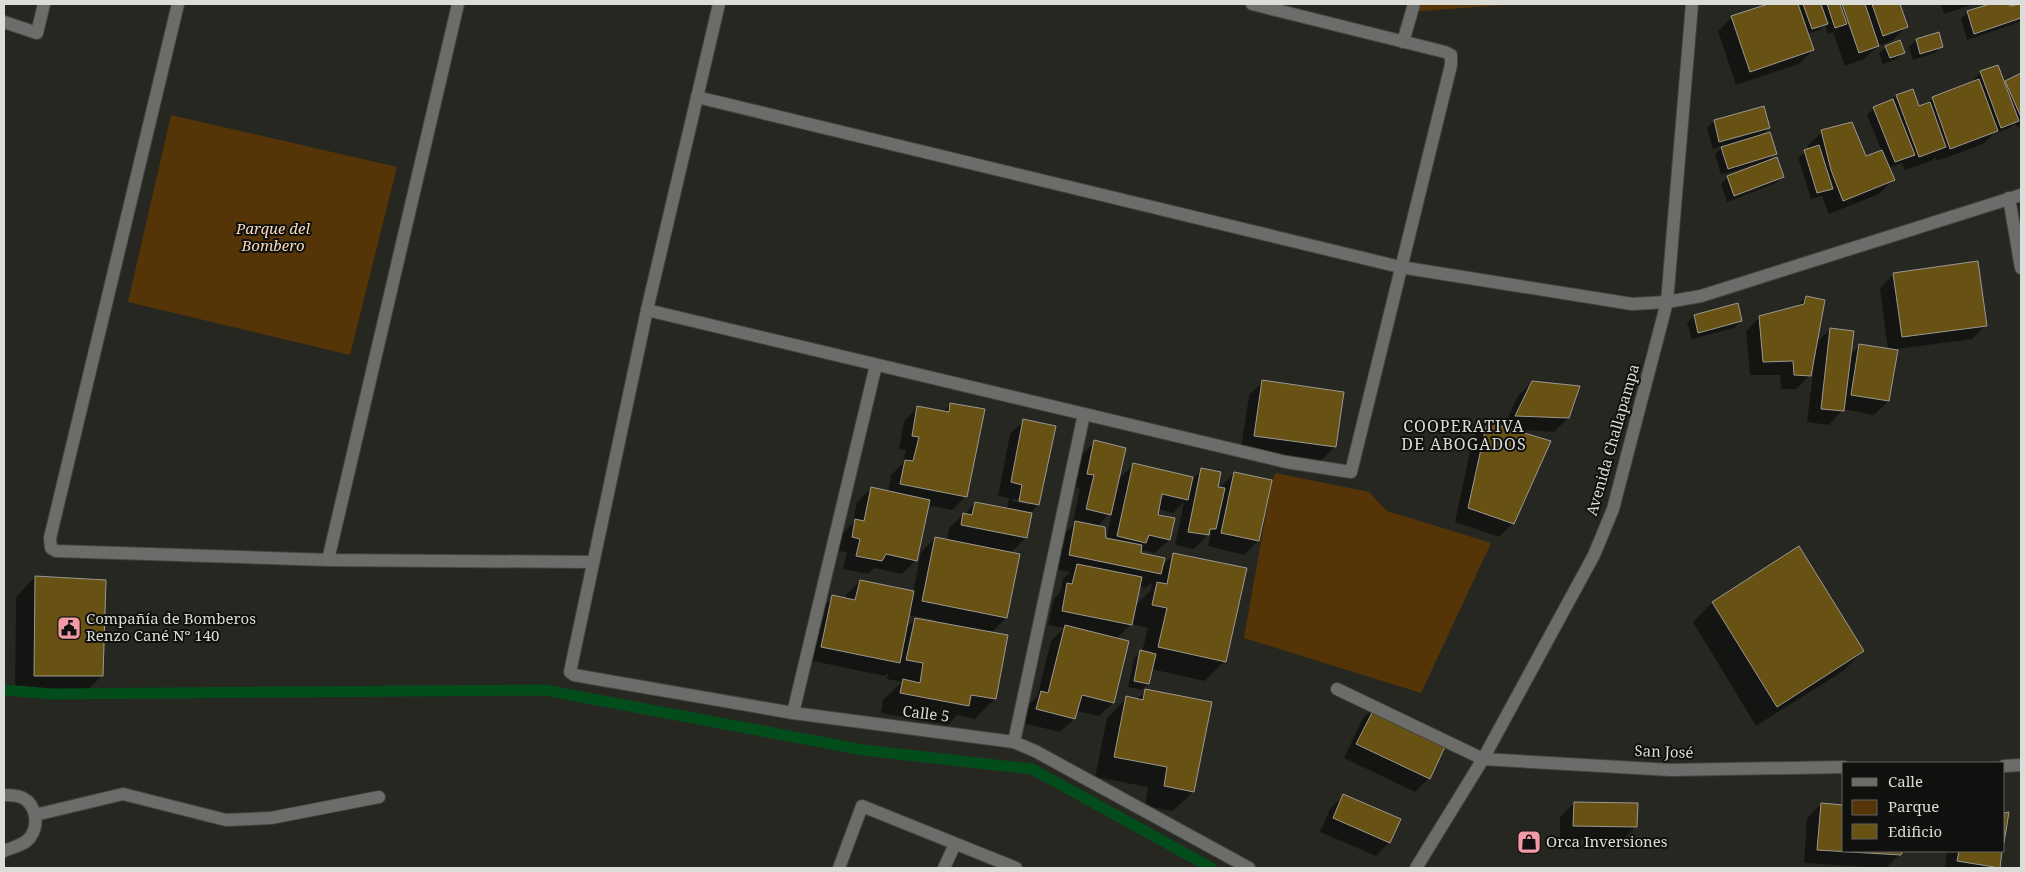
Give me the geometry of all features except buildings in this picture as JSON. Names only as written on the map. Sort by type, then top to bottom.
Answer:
[{"type":"street","points":[[4,22],[37,33],[44,4]]},
{"type":"street","points":[[178,4],[50,538],[50,546],[56,551],[328,560],[592,562],[647,310],[719,4]]},
{"type":"street","points":[[328,560],[458,4]]},
{"type":"street","points":[[647,310],[1286,462],[1350,472],[1452,60],[1451,55],[1252,4]]},
{"type":"street","points":[[1403,42],[1414,4]]},
{"type":"street","name":"Avenida Challapampa","points":[[1416,868],[1484,759],[1594,555],[1613,509],[1667,302],[1692,4]]},
{"type":"street","points":[[697,97],[1400,267],[1632,304],[1667,302],[1701,296],[2015,196],[2021,268]]},
{"type":"street","points":[[793,713],[876,365]]},
{"type":"street","points":[[1014,742],[1084,414]]},
{"type":"street","name":"Calle 5","points":[[592,562],[570,670],[572,674],[793,713],[1014,742],[1035,751],[1249,868]]},
{"type":"street","points":[[1338,689],[1484,759]]},
{"type":"street","name":"San José","points":[[1484,759],[1671,770],[1842,768]]},
{"type":"street","points":[[2005,766],[2021,765]]},
{"type":"street","points":[[35,815],[123,794],[226,820],[271,818],[379,798]]},
{"type":"street","points":[[4,795],[24,798],[31,806],[35,815],[35,826],[32,836],[25,843],[4,851]]},
{"type":"street","points":[[839,868],[862,806],[1016,868]]},
{"type":"street","points":[[944,868],[955,844]]},
{"type":"green space","points":[[1408,4],[1518,4],[1406,12]]},
{"type":"green space","name":"Parque del Bombero","points":[[171,115],[397,167],[350,355],[128,302]]},
{"type":"green space","points":[[1276,473],[1369,492],[1387,511],[1491,543],[1421,693],[1244,638],[1272,480]]},
{"type":"waterway","points":[[4,690],[52,694],[545,690],[863,750],[1032,769],[1212,868]]},
{"type":"place","name":"Compañía de Bomberos Renzo Cané Nº 140","points":[[69,628]]},
{"type":"place","name":"Orca Inversiones","points":[[1529,842]]},
{"type":"district","name":"COOPERATIVA DE ABOGADOS","points":[[1464,435]]}]
